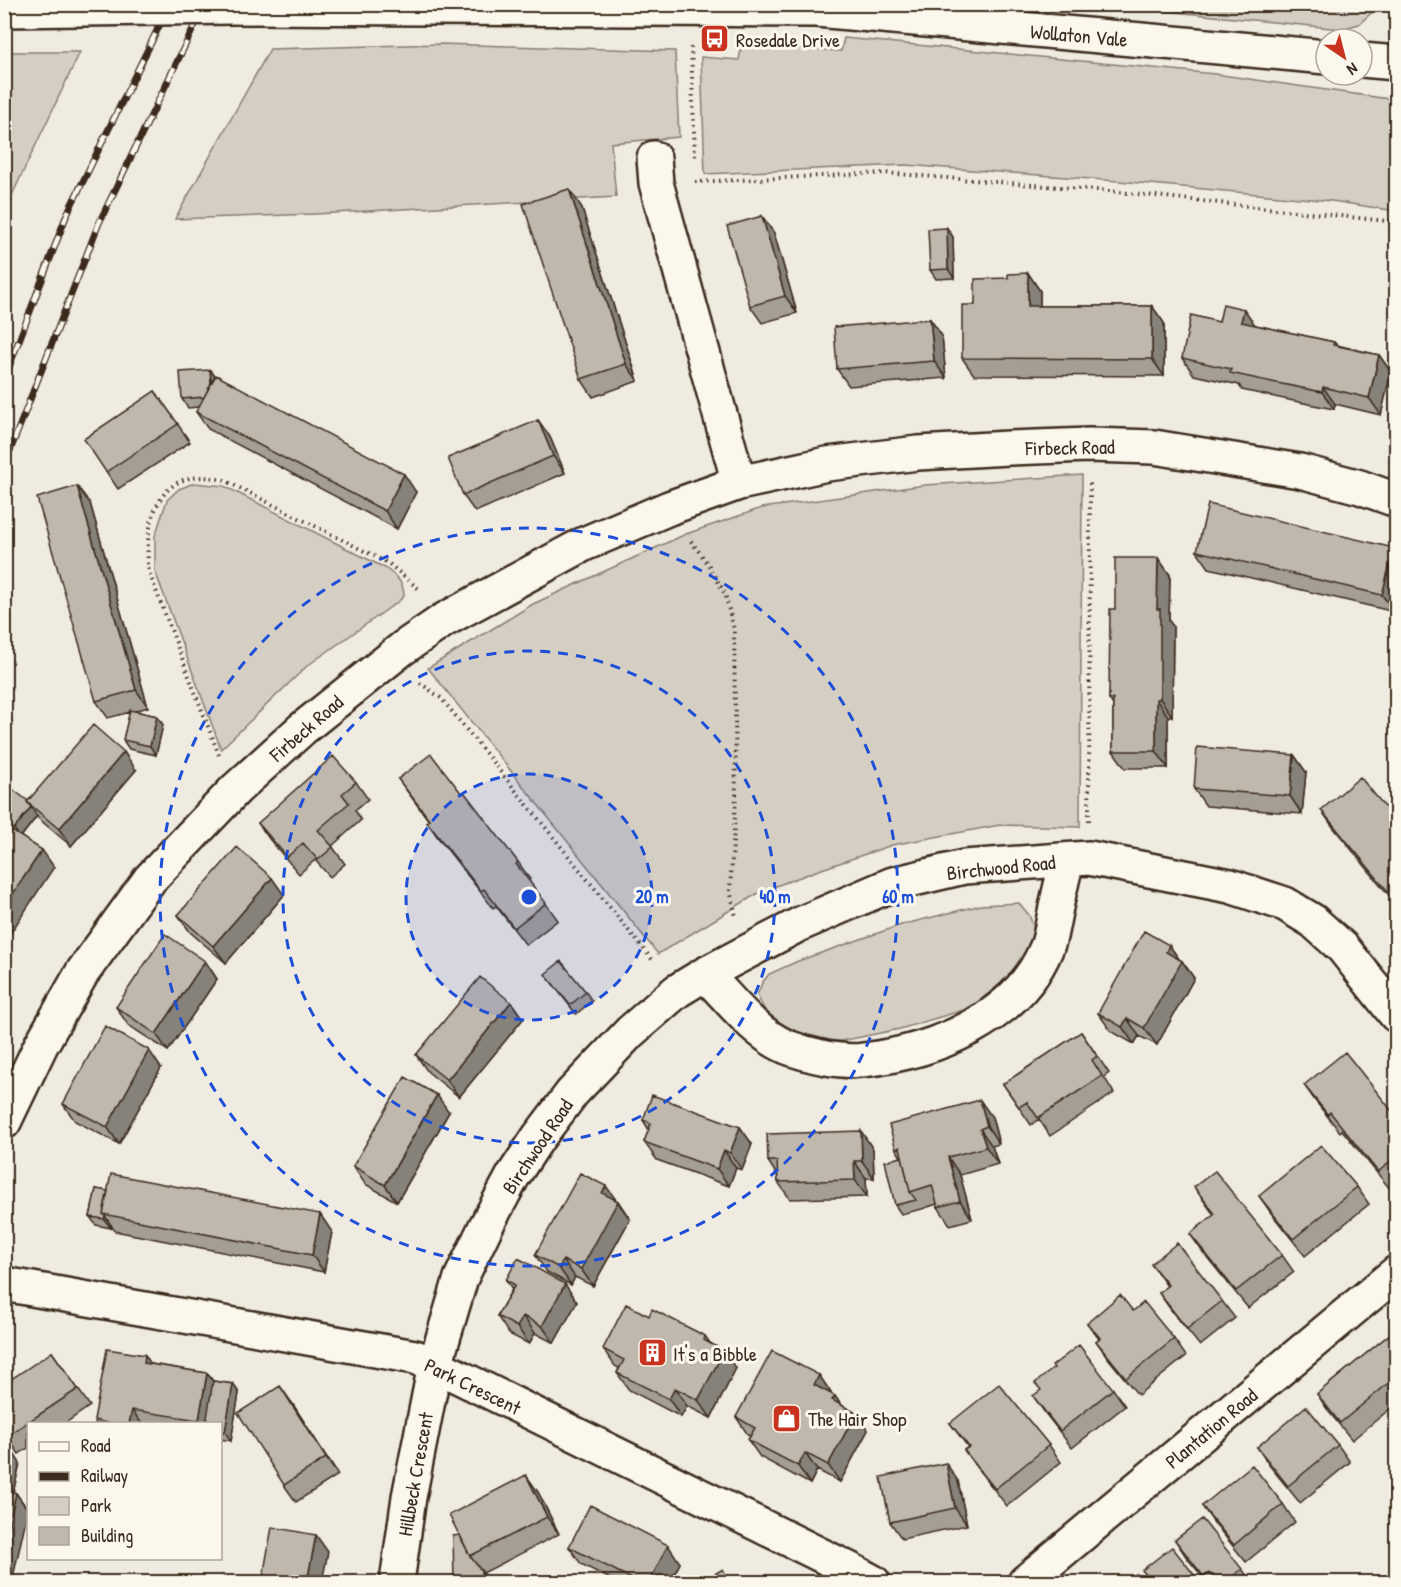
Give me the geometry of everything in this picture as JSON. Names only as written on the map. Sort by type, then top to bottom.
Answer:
[{"type":"street","name":"Wollaton Vale","points":[[4,10],[236,7],[817,7],[1314,56]]},
{"type":"street","points":[[1374,61],[1396,63]]},
{"type":"street","points":[[655,171],[739,483]]},
{"type":"street","name":"Firbeck Road","points":[[4,1122],[41,1045],[82,973],[150,879],[236,789],[302,729],[403,648],[444,620],[584,544],[669,508],[739,483],[827,464],[918,453],[1089,445],[1154,447],[1300,471],[1360,487],[1396,500]]},
{"type":"street","name":"Birchwood Road","points":[[705,974],[761,1031],[785,1046],[816,1056],[861,1060],[909,1051],[948,1039],[983,1022],[1012,1000],[1031,976],[1046,948],[1078,859]]},
{"type":"street","name":"Birchwood Road","points":[[435,1365],[461,1278],[508,1186],[538,1138],[580,1084],[630,1032],[677,991],[800,924],[893,884],[964,867],[1078,859],[1230,886],[1285,903],[1313,921],[1342,948],[1396,1015]]},
{"type":"street","name":"Plantation Road","points":[[1025,1582],[1396,1273]]},
{"type":"street","name":"Park Crescent","points":[[4,1284],[415,1358],[435,1365],[873,1582]]},
{"type":"street","name":"Hillbeck Crescent","points":[[397,1582],[409,1497],[435,1365]]},
{"type":"path","points":[[692,59],[694,129]]},
{"type":"path","points":[[655,171],[885,173],[1097,190],[1396,222]]},
{"type":"path","points":[[1078,859],[1089,445]]},
{"type":"path","points":[[236,789],[233,772],[217,753],[149,572],[147,555],[153,519],[161,499],[176,484],[189,478],[206,476],[224,480],[388,563],[416,586],[444,620]]},
{"type":"path","points":[[669,508],[708,564],[725,594],[734,630],[736,798],[730,890],[732,908],[749,951]]},
{"type":"path","points":[[403,648],[410,669],[418,681],[441,698],[677,991]]},
{"type":"green space","points":[[1107,5],[1380,5],[1359,24],[1348,27],[1322,27]]},
{"type":"green space","points":[[844,38],[1215,74],[1396,100],[1396,211],[1332,201],[1118,181],[905,165],[705,174],[701,57],[739,60],[742,44],[841,51]]},
{"type":"green space","points":[[440,44],[675,51],[679,137],[611,143],[616,197],[316,214],[175,219],[270,49]]},
{"type":"green space","points":[[4,52],[80,52],[5,210]]},
{"type":"green space","points":[[1082,475],[1080,827],[1000,825],[892,845],[760,892],[658,954],[428,668],[533,604],[686,534],[762,508],[925,485]]},
{"type":"green space","points":[[194,483],[224,486],[385,568],[399,580],[404,591],[404,596],[399,601],[307,666],[221,749],[155,571],[155,536],[167,500],[179,489]]},
{"type":"green space","points":[[1019,903],[1029,915],[1034,928],[1029,950],[1005,980],[970,1008],[900,1029],[841,1041],[815,1040],[790,1032],[768,1017],[757,995],[769,974],[798,961],[901,925],[981,905]]},
{"type":"building","points":[[569,189],[626,364],[581,379],[523,204]]},
{"type":"building","points":[[762,216],[785,296],[750,306],[727,226]]},
{"type":"building","points":[[947,228],[948,269],[930,270],[928,229]]},
{"type":"building","points":[[1028,273],[1028,306],[1152,306],[1152,359],[962,358],[962,305],[975,305],[975,279],[1008,278],[1008,274]]},
{"type":"building","points":[[1223,304],[1244,309],[1241,322],[1334,342],[1333,345],[1379,355],[1369,398],[1323,387],[1322,392],[1272,382],[1230,373],[1231,369],[1182,358],[1191,315],[1219,322]]},
{"type":"building","points":[[930,319],[934,361],[837,369],[834,327]]},
{"type":"building","points":[[210,370],[211,383],[204,397],[182,399],[180,372]]},
{"type":"building","points":[[216,375],[404,474],[385,511],[196,412]]},
{"type":"building","points":[[155,391],[178,424],[106,472],[84,439]]},
{"type":"building","points":[[538,420],[553,456],[463,495],[448,458]]},
{"type":"building","points":[[77,486],[136,690],[96,701],[37,498]]},
{"type":"building","points":[[1208,504],[1394,548],[1382,595],[1197,551]]},
{"type":"building","points":[[1115,558],[1158,558],[1160,699],[1156,699],[1156,751],[1113,751],[1113,699],[1109,699],[1110,609],[1115,609]]},
{"type":"building","points":[[130,710],[157,716],[150,746],[123,740]]},
{"type":"building","points":[[93,725],[124,752],[59,829],[27,802]]},
{"type":"building","points":[[1197,747],[1294,755],[1290,796],[1194,789]]},
{"type":"building","points":[[431,754],[462,794],[464,792],[518,862],[516,864],[546,903],[514,928],[484,889],[481,891],[427,822],[430,820],[398,779]]},
{"type":"building","points":[[333,756],[356,782],[342,794],[349,803],[318,830],[333,847],[318,860],[303,843],[287,857],[258,823]]},
{"type":"building","points":[[1360,777],[1396,820],[1396,901],[1321,810]]},
{"type":"building","points":[[11,788],[28,801],[31,807],[14,829],[4,822],[4,797]]},
{"type":"building","points":[[9,829],[42,850],[4,907],[4,836]]},
{"type":"building","points":[[237,847],[272,878],[213,946],[178,915]]},
{"type":"building","points":[[1144,931],[1169,945],[1166,952],[1182,961],[1144,1028],[1127,1018],[1122,1027],[1098,1013]]},
{"type":"building","points":[[165,934],[205,961],[156,1034],[116,1007]]},
{"type":"building","points":[[561,961],[586,992],[570,1005],[545,974]]},
{"type":"building","points":[[480,977],[511,1002],[447,1080],[416,1055]]},
{"type":"building","points":[[105,1026],[149,1050],[107,1127],[63,1104]]},
{"type":"building","points":[[1081,1032],[1097,1056],[1092,1060],[1102,1076],[1038,1118],[1027,1102],[1019,1107],[1003,1084]]},
{"type":"building","points":[[1345,1052],[1396,1116],[1396,1157],[1378,1172],[1330,1112],[1328,1115],[1304,1085]]},
{"type":"building","points":[[405,1077],[437,1095],[385,1185],[353,1166]]},
{"type":"building","points":[[652,1095],[740,1127],[730,1153],[724,1150],[717,1169],[644,1142],[651,1123],[643,1120]]},
{"type":"building","points":[[980,1100],[987,1126],[980,1129],[986,1147],[948,1157],[960,1201],[938,1207],[932,1185],[910,1192],[900,1147],[896,1149],[889,1125]]},
{"type":"building","points":[[861,1131],[862,1161],[854,1161],[855,1180],[778,1182],[777,1161],[768,1161],[767,1134]]},
{"type":"building","points":[[1321,1145],[1357,1187],[1293,1239],[1259,1196]]},
{"type":"building","points":[[902,1157],[910,1192],[916,1200],[895,1205],[885,1161]]},
{"type":"building","points":[[1215,1171],[1282,1255],[1236,1291],[1190,1234],[1215,1214],[1194,1187]]},
{"type":"building","points":[[580,1173],[606,1186],[602,1193],[618,1201],[581,1269],[563,1260],[559,1268],[535,1255]]},
{"type":"building","points":[[111,1174],[320,1214],[312,1255],[103,1214]]},
{"type":"building","points":[[96,1189],[108,1191],[104,1219],[90,1217]]},
{"type":"building","points":[[1177,1243],[1222,1301],[1187,1329],[1159,1293],[1168,1285],[1151,1264]]},
{"type":"building","points":[[518,1258],[565,1284],[542,1326],[523,1316],[517,1327],[497,1316],[515,1285],[506,1280]]},
{"type":"building","points":[[1120,1295],[1133,1311],[1144,1302],[1174,1339],[1126,1378],[1096,1341],[1100,1338],[1087,1323]]},
{"type":"building","points":[[626,1304],[649,1316],[652,1309],[705,1336],[704,1340],[724,1351],[698,1400],[675,1388],[669,1399],[617,1373],[624,1360],[603,1349]]},
{"type":"building","points":[[1396,1329],[1396,1377],[1340,1423],[1317,1394]]},
{"type":"building","points":[[1079,1345],[1113,1389],[1060,1431],[1033,1396],[1041,1390],[1035,1383]]},
{"type":"building","points":[[107,1349],[145,1355],[144,1363],[207,1373],[199,1420],[132,1410],[129,1422],[94,1420]]},
{"type":"building","points":[[772,1351],[819,1375],[814,1385],[835,1396],[832,1400],[856,1413],[828,1465],[805,1453],[798,1466],[748,1440],[755,1428],[736,1417]]},
{"type":"building","points":[[52,1352],[78,1389],[7,1436],[4,1432],[4,1384]]},
{"type":"building","points":[[213,1381],[233,1384],[225,1432],[222,1431],[222,1422],[206,1422]]},
{"type":"building","points":[[999,1384],[1049,1445],[995,1489],[964,1450],[969,1447],[950,1423]]},
{"type":"building","points":[[280,1386],[326,1458],[284,1485],[238,1413]]},
{"type":"building","points":[[1306,1406],[1338,1445],[1288,1486],[1257,1447]]},
{"type":"building","points":[[4,1451],[14,1454],[7,1484],[4,1483]]},
{"type":"building","points":[[946,1463],[955,1508],[890,1522],[881,1477]]},
{"type":"building","points":[[1252,1465],[1283,1504],[1234,1545],[1202,1506]]},
{"type":"building","points":[[526,1475],[547,1517],[470,1556],[449,1515]]},
{"type":"building","points":[[4,1491],[16,1493],[4,1544]]},
{"type":"building","points":[[590,1505],[668,1545],[649,1582],[638,1582],[569,1547]]},
{"type":"building","points":[[1202,1519],[1242,1569],[1225,1582],[1217,1582],[1209,1573],[1204,1577],[1175,1540]]},
{"type":"building","points":[[272,1527],[316,1535],[307,1582],[262,1582]]},
{"type":"building","points":[[460,1535],[470,1556],[481,1570],[481,1580],[489,1582],[454,1582],[453,1536]]},
{"type":"building","points":[[1172,1547],[1200,1582],[1152,1582],[1142,1570]]},
{"type":"building","points":[[723,1569],[730,1582],[701,1582]]},
{"type":"building","points":[[1136,1574],[1143,1582],[1125,1582]]},
{"type":"railway","points":[[4,380],[67,214],[170,4]]},
{"type":"railway","points":[[4,466],[99,223],[205,4]]},
{"type":"place","name":"Rosedale Drive","points":[[715,39]]},
{"type":"place","name":"It's a Bibble","points":[[652,1353]]},
{"type":"place","name":"The Hair Shop","points":[[787,1418]]}]
